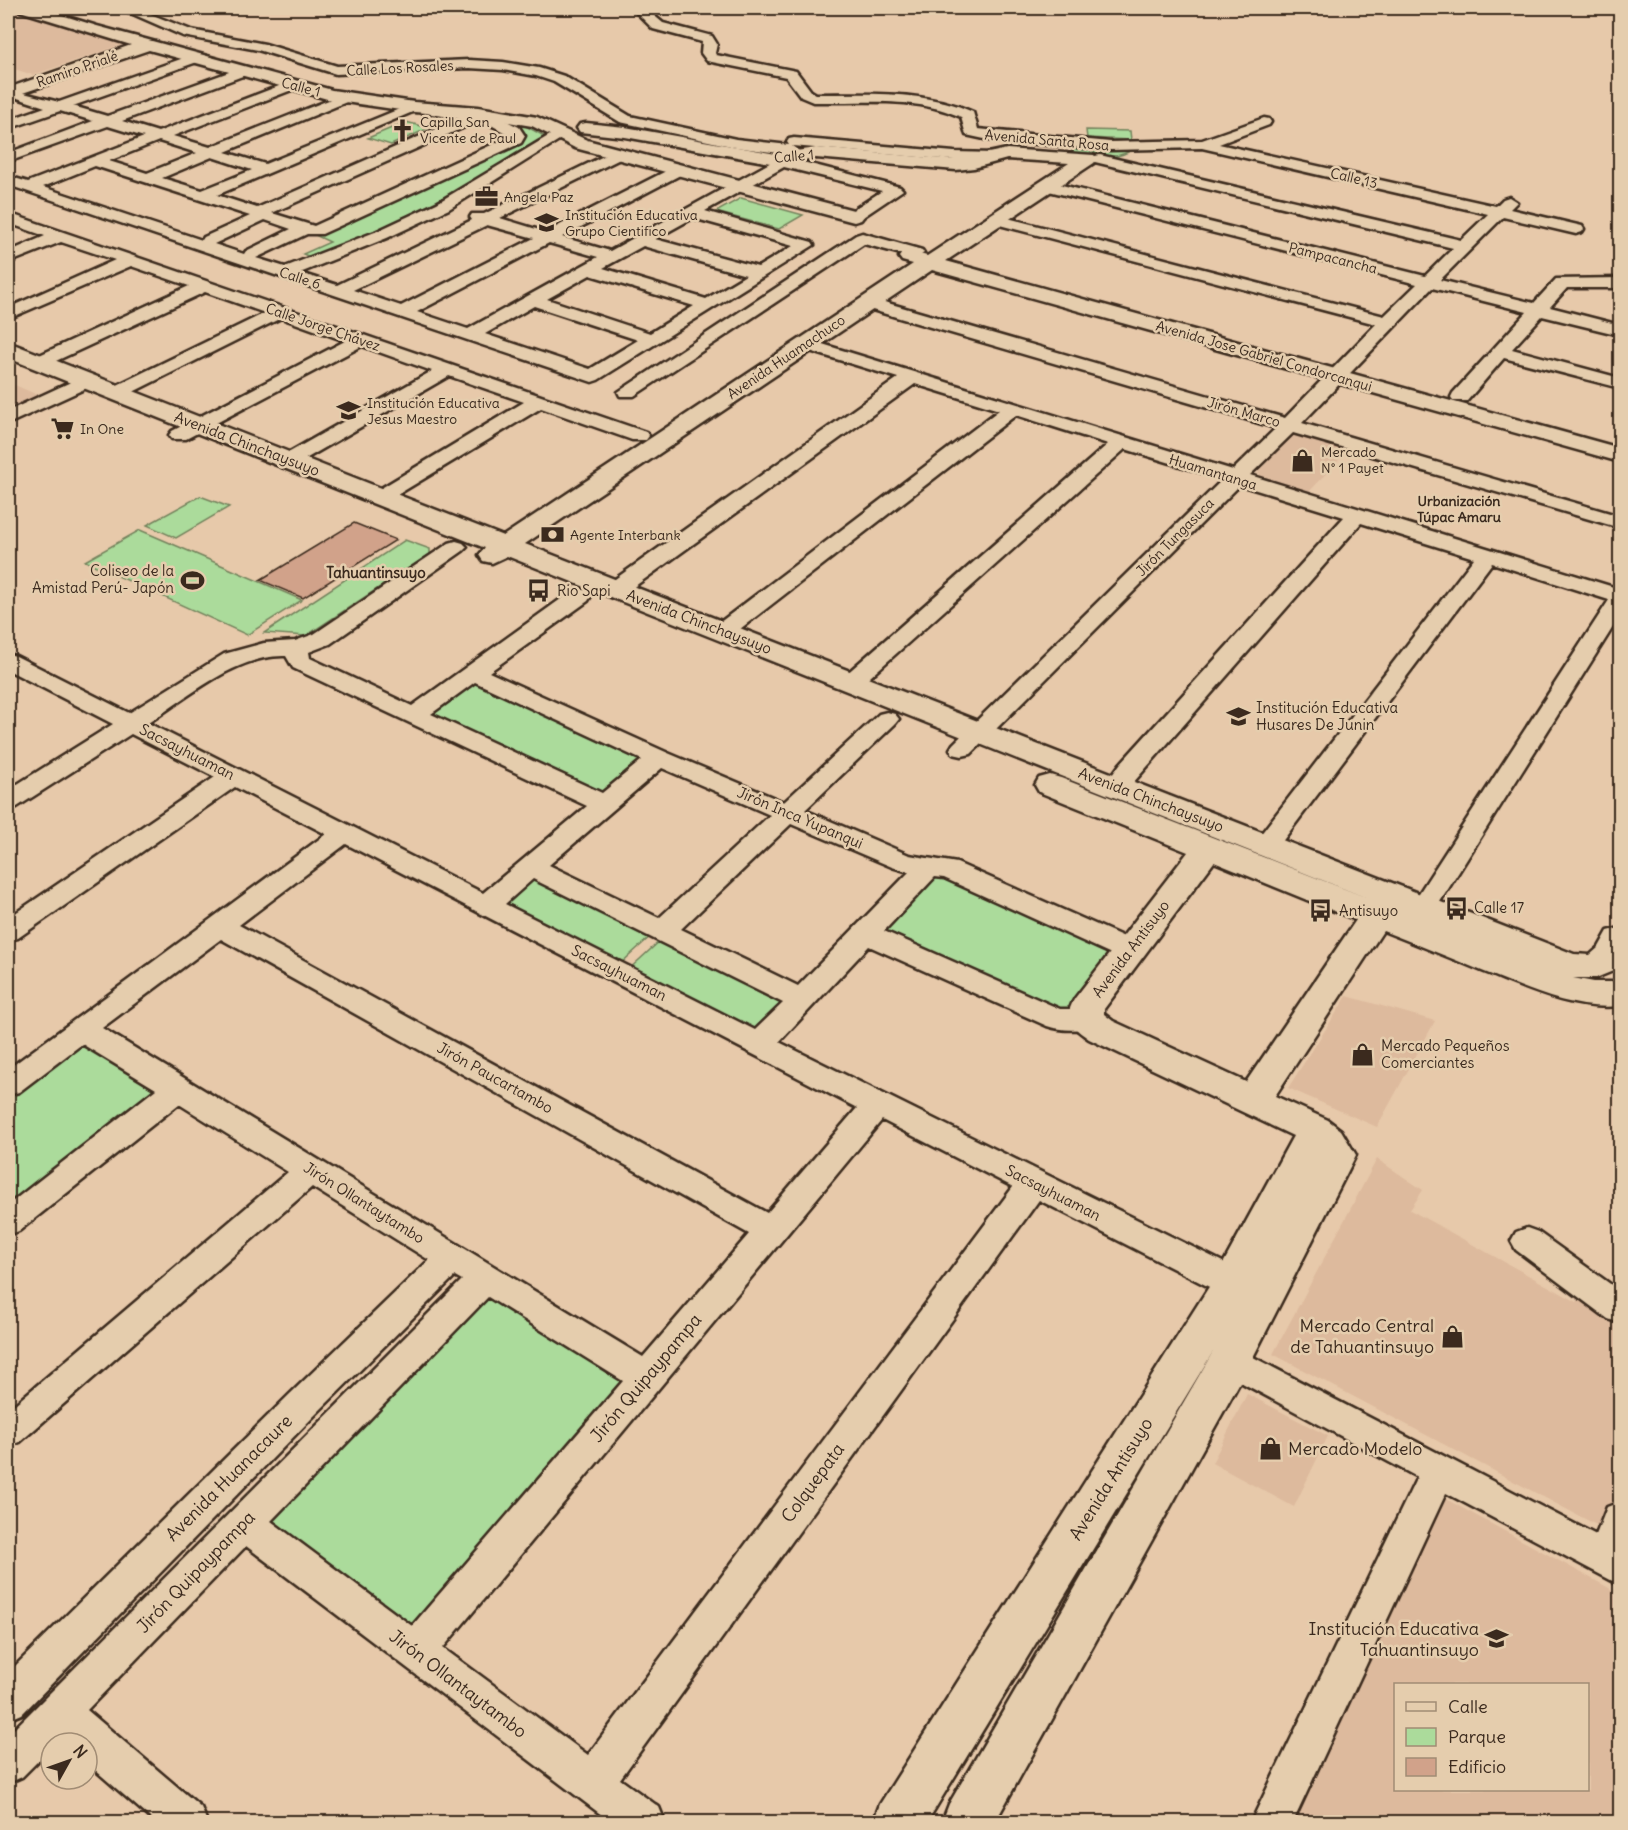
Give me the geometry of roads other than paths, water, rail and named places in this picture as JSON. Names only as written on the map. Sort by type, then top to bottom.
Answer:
[{"type":"street","name":"Calle 1","points":[[26,8],[147,45],[344,98],[472,111],[537,122],[616,131],[776,159],[791,154],[825,153],[956,165],[1019,154],[1094,159]]},
{"type":"street","name":"Calle 1","points":[[35,8],[71,23]]},
{"type":"street","name":"Calle Los Rosales","points":[[128,8],[188,33],[260,47],[336,70],[470,64],[540,72],[559,79],[618,116],[636,122],[736,143],[787,149],[791,154],[895,190],[854,216]]},
{"type":"street","name":"Avenida Santa Rosa","points":[[638,8],[658,26],[707,39],[710,45],[708,53],[712,58],[791,74],[806,94],[813,98],[914,100],[966,112],[971,132],[980,135],[1101,145],[1131,145],[1136,151],[1130,156],[1094,159]]},
{"type":"street","name":"Ramiro Prialé","points":[[9,92],[147,45]]},
{"type":"street","points":[[8,125],[195,58]]},
{"type":"street","points":[[8,158],[243,71]]},
{"type":"street","points":[[28,187],[292,85]]},
{"type":"street","points":[[9,92],[266,169]]},
{"type":"street","points":[[148,178],[344,98]]},
{"type":"street","points":[[202,196],[414,106],[476,117],[509,127],[518,134],[518,138],[252,254]]},
{"type":"street","points":[[210,240],[261,214],[476,117]]},
{"type":"street","name":"Calle 1","points":[[537,122],[560,135],[619,154],[854,216]]},
{"type":"street","points":[[1202,144],[1238,134],[1264,122]]},
{"type":"street","points":[[286,273],[312,260],[371,239],[443,206],[560,135]]},
{"type":"street","name":"Calle 13","points":[[1131,145],[1202,144],[1576,229]]},
{"type":"street","points":[[338,291],[619,154]]},
{"type":"street","points":[[470,335],[738,186],[791,154]]},
{"type":"street","name":"Avenida Huamachuco","points":[[479,547],[639,436],[923,255],[1062,157]]},
{"type":"street","points":[[1094,159],[1464,246]]},
{"type":"street","name":"Avenida Huamachuco","points":[[479,547],[806,344],[868,303],[923,255],[994,219],[1094,159]]},
{"type":"street","points":[[94,161],[311,230]]},
{"type":"street","points":[[403,312],[679,170]]},
{"type":"street","name":"Calle 6","points":[[8,180],[592,376],[652,339]]},
{"type":"street","name":"Pampacancha","points":[[1046,186],[1620,330]]},
{"type":"street","name":"Jirón Tungasuca","points":[[971,741],[1343,372],[1388,322],[1514,196]]},
{"type":"street","points":[[443,206],[611,256]]},
{"type":"street","points":[[532,300],[652,339],[806,245],[691,212]]},
{"type":"street","name":"Calle Jorge Chávez","points":[[8,218],[639,436]]},
{"type":"street","points":[[994,219],[1388,322]]},
{"type":"street","points":[[8,258],[60,236]]},
{"type":"street","points":[[627,393],[862,238],[923,255]]},
{"type":"street","points":[[641,240],[759,273]]},
{"type":"street","name":"Avenida Jose Gabriel Condorcanqui","points":[[923,255],[1343,372],[1620,455]]},
{"type":"street","points":[[8,314],[130,260]]},
{"type":"street","points":[[588,269],[707,305]]},
{"type":"street","points":[[1460,397],[1562,283],[1620,283]]},
{"type":"street","points":[[39,362],[204,286]]},
{"type":"street","name":"Jirón Marco","points":[[868,303],[1620,522]]},
{"type":"street","points":[[116,393],[280,312]]},
{"type":"street","points":[[188,430],[360,340]]},
{"type":"street","name":"Huamantanga","points":[[806,344],[1620,598]]},
{"type":"street","name":"Avenida Chinchaysuyo","points":[[8,350],[39,362],[76,386],[479,547],[616,589],[852,681],[971,741],[1208,848],[1383,905]]},
{"type":"street","points":[[1501,352],[1620,383]]},
{"type":"street","name":"Avenida Chinchaysuyo","points":[[8,367],[76,386],[116,393],[188,430],[288,461],[380,497],[580,596],[887,719],[971,741],[1116,786],[1266,845],[1383,905]]},
{"type":"street","points":[[288,461],[447,370]]},
{"type":"street","name":"Avenida Jose Gabriel Condorcanqui","points":[[1343,372],[1460,397],[1620,441]]},
{"type":"street","points":[[616,589],[912,377]]},
{"type":"street","points":[[8,418],[76,386]]},
{"type":"street","points":[[380,497],[538,402]]},
{"type":"street","points":[[723,631],[1012,409]]},
{"type":"street","points":[[852,681],[1120,443]]},
{"type":"street","points":[[1116,786],[1357,516]]},
{"type":"street","points":[[8,801],[232,659],[248,652],[298,648],[322,639],[479,547]]},
{"type":"street","points":[[1266,845],[1487,555]]},
{"type":"street","points":[[413,716],[580,596]]},
{"type":"street","points":[[1423,907],[1620,598]]},
{"type":"street","points":[[298,648],[297,656],[301,663],[604,804]]},
{"type":"street","name":"Sacsayhuaman","points":[[8,661],[759,1045],[1233,1283]]},
{"type":"street","name":"Jirón Inca Yupanqui","points":[[473,673],[659,758],[788,813],[902,861],[928,868],[948,869],[1130,951]]},
{"type":"street","points":[[661,933],[887,719]]},
{"type":"street","points":[[486,905],[659,758]]},
{"type":"street","points":[[8,931],[234,776]]},
{"type":"street","points":[[8,1084],[344,833]]},
{"type":"street","name":"Avenida Antisuyo","points":[[1086,1019],[1087,1007],[1208,848]]},
{"type":"street","points":[[531,867],[661,933],[802,1000]]},
{"type":"street","points":[[759,1045],[928,868]]},
{"type":"street","points":[[1383,905],[1423,907],[1570,966],[1591,968],[1602,965],[1612,956],[1620,939]]},
{"type":"street","points":[[1383,905],[1551,986],[1578,993],[1607,996],[1620,994]]},
{"type":"street","points":[[1253,1100],[1383,905]]},
{"type":"street","name":"Jirón Paucartambo","points":[[219,926],[770,1230]]},
{"type":"street","points":[[866,934],[1057,1019],[1086,1019],[1101,1030],[1315,1130],[1328,1140],[1337,1155],[1230,1360],[967,1822]]},
{"type":"street","name":"Jirón Ollantaytambo","points":[[81,1029],[646,1377]]},
{"type":"street","points":[[8,1222],[178,1088]]},
{"type":"street","name":"Jirón Quipaypampa","points":[[415,1652],[878,1104]]},
{"type":"street","name":"Avenida Antisuyo","points":[[898,1822],[1233,1283],[1315,1130]]},
{"type":"street","points":[[8,1431],[310,1170]]},
{"type":"street","name":"Colquepata","points":[[592,1783],[1034,1183]]},
{"type":"street","points":[[1527,1241],[1620,1309]]},
{"type":"street","name":"Avenida Huanacaure","points":[[8,1700],[302,1405],[453,1258]]},
{"type":"street","name":"Jirón Quipaypampa","points":[[8,1763],[485,1278]]},
{"type":"street","points":[[1230,1360],[1612,1563],[1620,1519]]},
{"type":"street","points":[[1272,1822],[1438,1471]]},
{"type":"street","name":"Jirón Ollantaytambo","points":[[244,1523],[644,1822]]},
{"type":"street","points":[[59,1712],[186,1822]]},
{"type":"place","name":"Capilla San Vicente de Paul","points":[[402,130]]},
{"type":"place","name":"Angela Paz","points":[[486,197]]},
{"type":"place","name":"Institución Educativa Grupo Cientifico","points":[[547,223]]},
{"type":"place","name":"Institución Educativa Jesus Maestro","points":[[349,411]]},
{"type":"place","name":"In One","points":[[62,429]]},
{"type":"place","name":"Mercado N° 1 Payet","points":[[1303,460]]},
{"type":"place","name":"Agente Interbank","points":[[552,535]]},
{"type":"place","name":"Coliseo de la Amistad Perú- Japón","points":[[192,580]]},
{"type":"place","name":"Rio Sapi","points":[[539,591]]},
{"type":"place","name":"Institución Educativa Husares De Junin","points":[[1238,717]]},
{"type":"place","name":"Calle 17","points":[[1456,908]]},
{"type":"place","name":"Antisuyo","points":[[1321,911]]},
{"type":"place","name":"Mercado Pequeños Comerciantes","points":[[1363,1055]]},
{"type":"place","name":"Mercado Central de Tahuantinsuyo","points":[[1452,1336]]},
{"type":"place","name":"Mercado Modelo","points":[[1270,1449]]},
{"type":"place","name":"Institución Educativa Tahuantinsuyo","points":[[1497,1639]]},
{"type":"district","name":"Urbanización Túpac Amaru","points":[[1459,510]]},
{"type":"district","name":"Tahuantinsuyo","points":[[376,573]]}]
